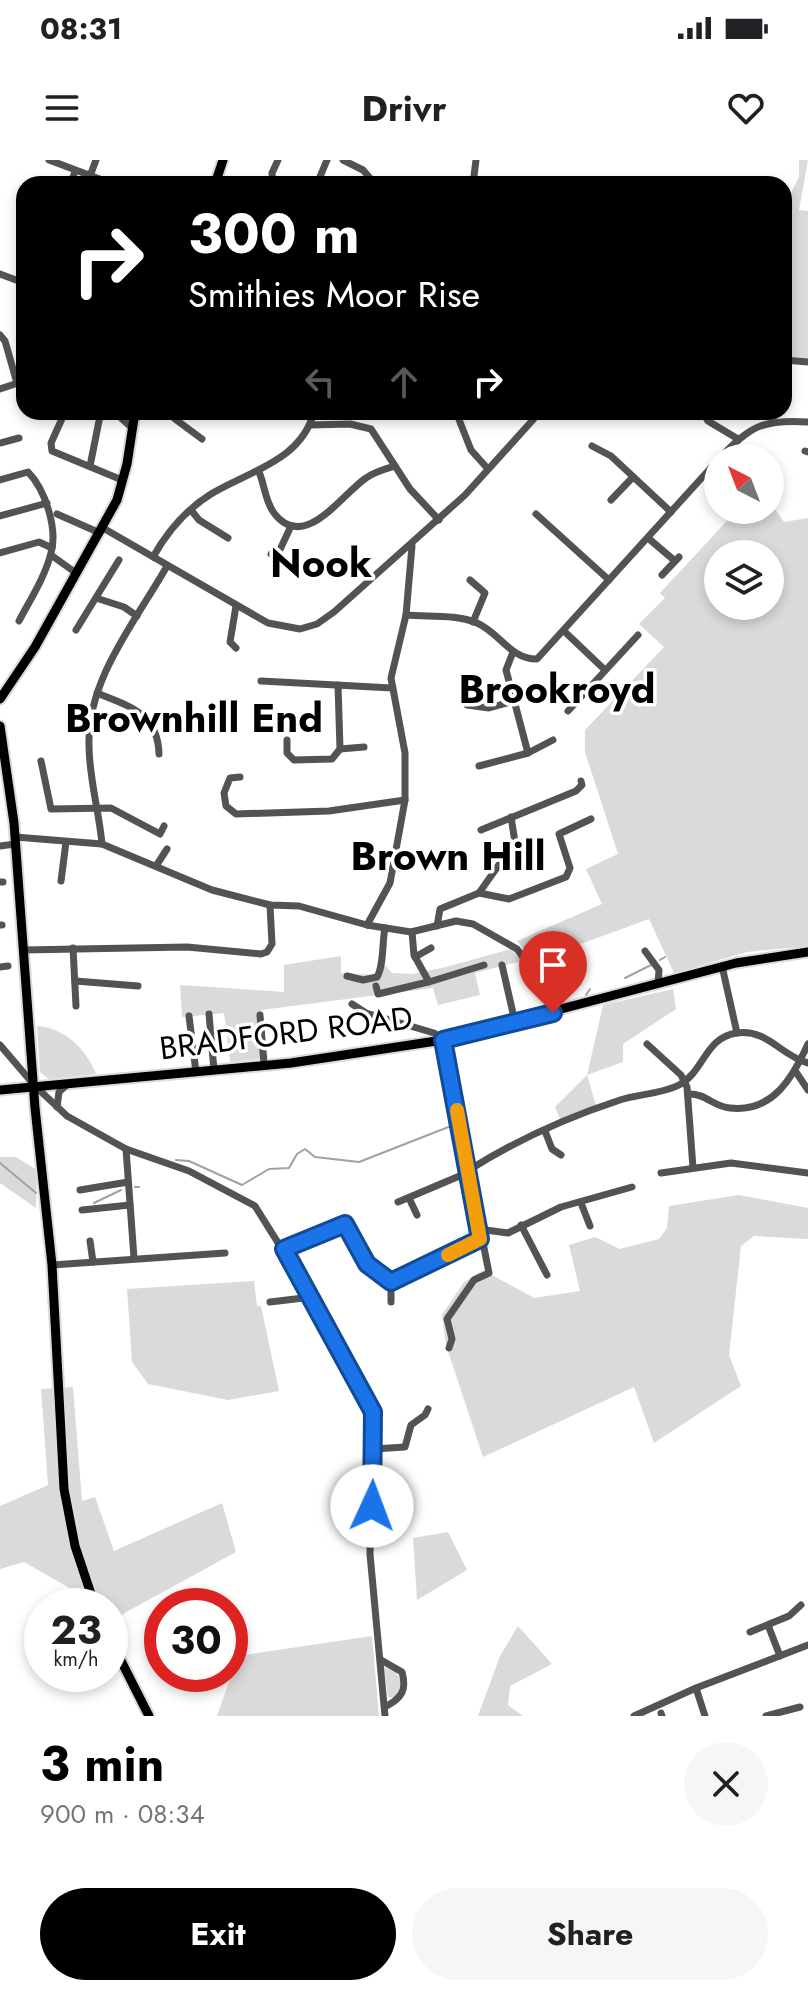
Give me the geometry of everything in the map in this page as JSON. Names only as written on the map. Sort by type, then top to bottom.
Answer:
[{"type":"main road","points":[[0,699],[35,647],[102,530],[122,480],[133,420]]},
{"type":"main road","points":[[0,726],[15,841],[52,1265],[67,1515],[89,1588]]},
{"type":"main road","name":"BRADFORD ROAD","points":[[0,1090],[214,1070],[443,1040],[722,966],[808,952]]},
{"type":"main road","points":[[128,1675],[149,1716]]},
{"type":"street","points":[[49,160],[90,176],[96,160]]},
{"type":"street","points":[[343,160],[357,166],[366,176]]},
{"type":"street","points":[[73,176],[75,172]]},
{"type":"street","points":[[0,335],[16,371]]},
{"type":"street","points":[[61,420],[51,443],[52,451],[122,480]]},
{"type":"street","points":[[90,466],[99,420]]},
{"type":"street","points":[[123,420],[131,427]]},
{"type":"street","points":[[176,420],[202,439]]},
{"type":"street","points":[[153,557],[175,525],[191,510],[209,496],[259,472],[299,441],[312,420]]},
{"type":"street","points":[[459,420],[471,450],[488,469]]},
{"type":"street","points":[[57,514],[102,530],[268,623],[289,628],[317,624],[412,546],[533,420]]},
{"type":"street","points":[[707,420],[722,426],[738,439]]},
{"type":"street","points":[[734,444],[763,423],[808,422]]},
{"type":"street","points":[[310,425],[350,424],[371,429],[386,447],[395,466],[439,520]]},
{"type":"street","points":[[0,443],[19,438]]},
{"type":"street","points":[[592,446],[611,456],[671,512]]},
{"type":"street","points":[[259,472],[273,512],[291,526],[317,521],[366,478],[395,466]]},
{"type":"street","points":[[0,480],[28,472],[44,492],[47,503],[52,552],[19,621]]},
{"type":"street","points":[[611,500],[633,477]]},
{"type":"street","points":[[406,615],[473,622],[513,652],[527,659],[537,659],[704,477]]},
{"type":"street","points":[[0,516],[47,503]]},
{"type":"street","points":[[191,510],[199,520],[228,538]]},
{"type":"street","points":[[536,514],[609,580]]},
{"type":"street","points":[[271,554],[277,556],[291,526]]},
{"type":"street","points":[[648,538],[677,559],[662,575]]},
{"type":"street","points":[[0,553],[39,542],[76,573]]},
{"type":"street","points":[[367,925],[390,883],[405,800],[405,753],[392,688],[395,655],[406,615],[412,546]]},
{"type":"street","points":[[76,630],[119,560]]},
{"type":"street","points":[[102,844],[89,748],[97,693],[167,566]]},
{"type":"street","points":[[470,580],[485,593],[473,622]]},
{"type":"street","points":[[96,598],[124,607],[137,616]]},
{"type":"street","points":[[236,606],[230,642],[236,648]]},
{"type":"street","points":[[565,632],[605,670]]},
{"type":"street","points":[[568,711],[638,635]]},
{"type":"street","points":[[513,652],[506,670],[528,753]]},
{"type":"street","points":[[261,681],[392,688]]},
{"type":"street","points":[[287,740],[287,753],[294,760],[332,759],[340,749],[338,685]]},
{"type":"street","points":[[97,693],[140,710],[154,728],[159,754]]},
{"type":"street","points":[[467,705],[489,708],[514,701]]},
{"type":"street","points":[[479,766],[528,753],[553,740]]},
{"type":"street","points":[[340,749],[364,747]]},
{"type":"street","points":[[41,761],[51,809],[111,808],[164,832]]},
{"type":"street","points":[[240,777],[230,778],[224,793],[226,806],[236,814],[329,811],[405,800]]},
{"type":"street","points":[[481,830],[576,791],[582,785],[581,781]]},
{"type":"street","points":[[437,926],[440,909],[479,893],[515,842],[511,817]]},
{"type":"street","points":[[479,893],[509,899],[566,877],[570,868],[559,834],[591,819]]},
{"type":"street","points":[[0,846],[15,841],[102,844],[212,890],[270,905],[299,906],[367,925],[412,932],[456,921],[473,924],[517,949],[533,971],[553,1013]]},
{"type":"street","points":[[61,881],[66,842]]},
{"type":"street","points":[[156,866],[167,849]]},
{"type":"street","points":[[23,950],[187,947],[267,952],[272,944],[270,905]]},
{"type":"street","points":[[347,976],[363,980],[377,977],[381,970],[380,949],[385,928]]},
{"type":"street","points":[[412,932],[415,957],[428,982]]},
{"type":"street","points":[[73,948],[76,1006]]},
{"type":"street","points":[[415,957],[431,948]]},
{"type":"street","points":[[645,951],[654,958],[659,970],[658,984]]},
{"type":"street","points":[[376,986],[378,994],[484,965]]},
{"type":"street","points":[[502,965],[515,1022]]},
{"type":"street","points":[[722,966],[737,1033]]},
{"type":"street","points":[[75,981],[138,986]]},
{"type":"street","points":[[352,1004],[366,1013],[434,1033],[443,1040],[489,1273],[474,1280],[447,1319],[452,1339],[449,1348]]},
{"type":"street","points":[[209,1014],[214,1070]]},
{"type":"street","points":[[260,1015],[264,1064]]},
{"type":"street","points":[[189,1016],[196,1072]]},
{"type":"street","points":[[398,1202],[469,1171],[545,1131],[612,1103],[685,1081],[719,1039],[737,1033],[753,1033],[767,1037],[804,1062]]},
{"type":"street","points":[[192,1043],[212,1041]]},
{"type":"street","points":[[647,1044],[685,1081],[693,1168]]},
{"type":"street","points":[[688,1094],[703,1095],[729,1109],[756,1105],[773,1098],[804,1062],[808,1044]]},
{"type":"street","points":[[0,1045],[57,1107],[126,1149],[189,1171],[236,1193],[255,1206],[312,1297],[373,1412],[370,1554],[385,1711]]},
{"type":"street","points":[[796,1072],[808,1090]]},
{"type":"street","points":[[57,1107],[59,1092],[68,1084]]},
{"type":"street","points":[[545,1131],[552,1149],[561,1155]]},
{"type":"street","points":[[126,1149],[134,1258]]},
{"type":"street","points":[[661,1173],[731,1163],[808,1173]]},
{"type":"street","points":[[80,1190],[128,1182]]},
{"type":"street","points":[[478,1229],[508,1233],[521,1225],[632,1187]]},
{"type":"street","points":[[409,1198],[417,1215]]},
{"type":"street","points":[[581,1203],[590,1226]]},
{"type":"street","points":[[82,1210],[130,1205]]},
{"type":"street","points":[[284,1249],[345,1224],[367,1264],[391,1282]]},
{"type":"street","points":[[521,1225],[547,1275]]},
{"type":"street","points":[[391,1282],[480,1239]]},
{"type":"street","points":[[90,1241],[93,1262]]},
{"type":"street","points":[[52,1265],[225,1253]]},
{"type":"street","points":[[391,1282],[391,1302]]},
{"type":"street","points":[[270,1302],[312,1297]]},
{"type":"street","points":[[374,1449],[405,1447],[411,1425],[428,1409]]},
{"type":"street","points":[[750,1632],[789,1616],[801,1605]]},
{"type":"street","points":[[768,1625],[780,1656]]},
{"type":"street","points":[[634,1716],[696,1688],[808,1645]]},
{"type":"street","points":[[381,1660],[402,1672],[406,1685],[401,1697],[385,1711]]},
{"type":"street","points":[[696,1688],[705,1716]]},
{"type":"street","points":[[766,1716],[800,1707]]},
{"type":"shaded area","points":[[799,160],[808,160],[799,210],[808,211],[808,359],[792,357],[792,191],[799,177]]},
{"type":"shaded area","points":[[808,518],[808,946],[747,952],[674,973],[649,919],[534,961],[517,941],[602,904],[586,869],[618,854],[585,752],[585,730],[664,647],[639,624],[665,598],[660,593],[704,546],[704,620],[784,620],[784,540],[709,540],[724,524],[784,524]]},
{"type":"shaded area","points":[[511,949],[522,961],[475,973],[480,995],[438,1005],[433,988],[261,1010],[268,1058],[230,1062],[224,1013],[182,1017],[180,985],[284,992],[284,965],[341,956],[341,973],[376,975],[385,965],[392,973],[412,974]]},
{"type":"shaded area","points":[[673,989],[676,1009],[623,1044],[623,1062],[587,1075],[603,1005]]},
{"type":"shaded area","points":[[37,1026],[57,1031],[73,1041],[96,1074],[49,1079],[40,1072]]},
{"type":"shaded area","points":[[587,1075],[596,1105],[561,1121],[555,1107]]},
{"type":"shaded area","points":[[0,1157],[16,1157],[37,1170],[36,1208],[0,1183]]},
{"type":"shaded area","points":[[739,1195],[808,1208],[808,1239],[754,1236],[741,1246],[729,1355],[741,1386],[654,1443],[634,1387],[483,1457],[446,1345],[442,1315],[464,1282],[483,1270],[534,1298],[580,1291],[569,1245],[595,1237],[620,1249],[659,1239],[667,1228],[669,1206]]},
{"type":"shaded area","points":[[254,1281],[257,1306],[261,1306],[279,1391],[228,1400],[148,1384],[132,1362],[127,1289]]},
{"type":"shaded area","points":[[73,1387],[82,1501],[95,1497],[114,1551],[222,1503],[236,1552],[170,1588],[144,1588],[144,1602],[128,1611],[128,1588],[70,1588],[24,1562],[0,1569],[0,1506],[48,1485],[41,1389]]},
{"type":"shaded area","points":[[448,1532],[467,1570],[417,1600],[413,1538]]},
{"type":"shaded area","points":[[518,1626],[552,1664],[510,1686],[508,1705],[523,1716],[478,1716],[500,1656]]},
{"type":"shaded area","points":[[372,1636],[379,1716],[217,1716],[225,1692],[248,1692],[248,1655]]},
{"type":"shaded area","points":[[384,1667],[396,1672],[401,1681],[398,1694],[393,1698],[388,1697]]},
{"type":"waterway","points":[[660,960],[665,957]]},
{"type":"waterway","points":[[625,978],[651,965]]},
{"type":"waterway","points":[[586,995],[590,989]]},
{"type":"waterway","points":[[176,1160],[189,1161],[242,1185],[269,1169],[289,1168],[297,1154],[305,1149],[315,1157],[359,1162],[451,1126]]},
{"type":"waterway","points":[[0,1163],[36,1193]]},
{"type":"waterway","points":[[94,1203],[121,1190]]},
{"type":"slow traffic","points":[[448,1255],[480,1239],[457,1110]]},
{"type":"district","name":"Nook","points":[[321,563]]},
{"type":"district","name":"Brookroyd","points":[[557,689]]},
{"type":"district","name":"Brownhill End","points":[[194,718]]},
{"type":"district","name":"Brown Hill","points":[[448,856]]},
{"type":"route","points":[[372,1506],[373,1412],[284,1249],[345,1224],[351,1229],[367,1264],[384,1280],[391,1282],[480,1239],[443,1040],[553,1013]]}]
